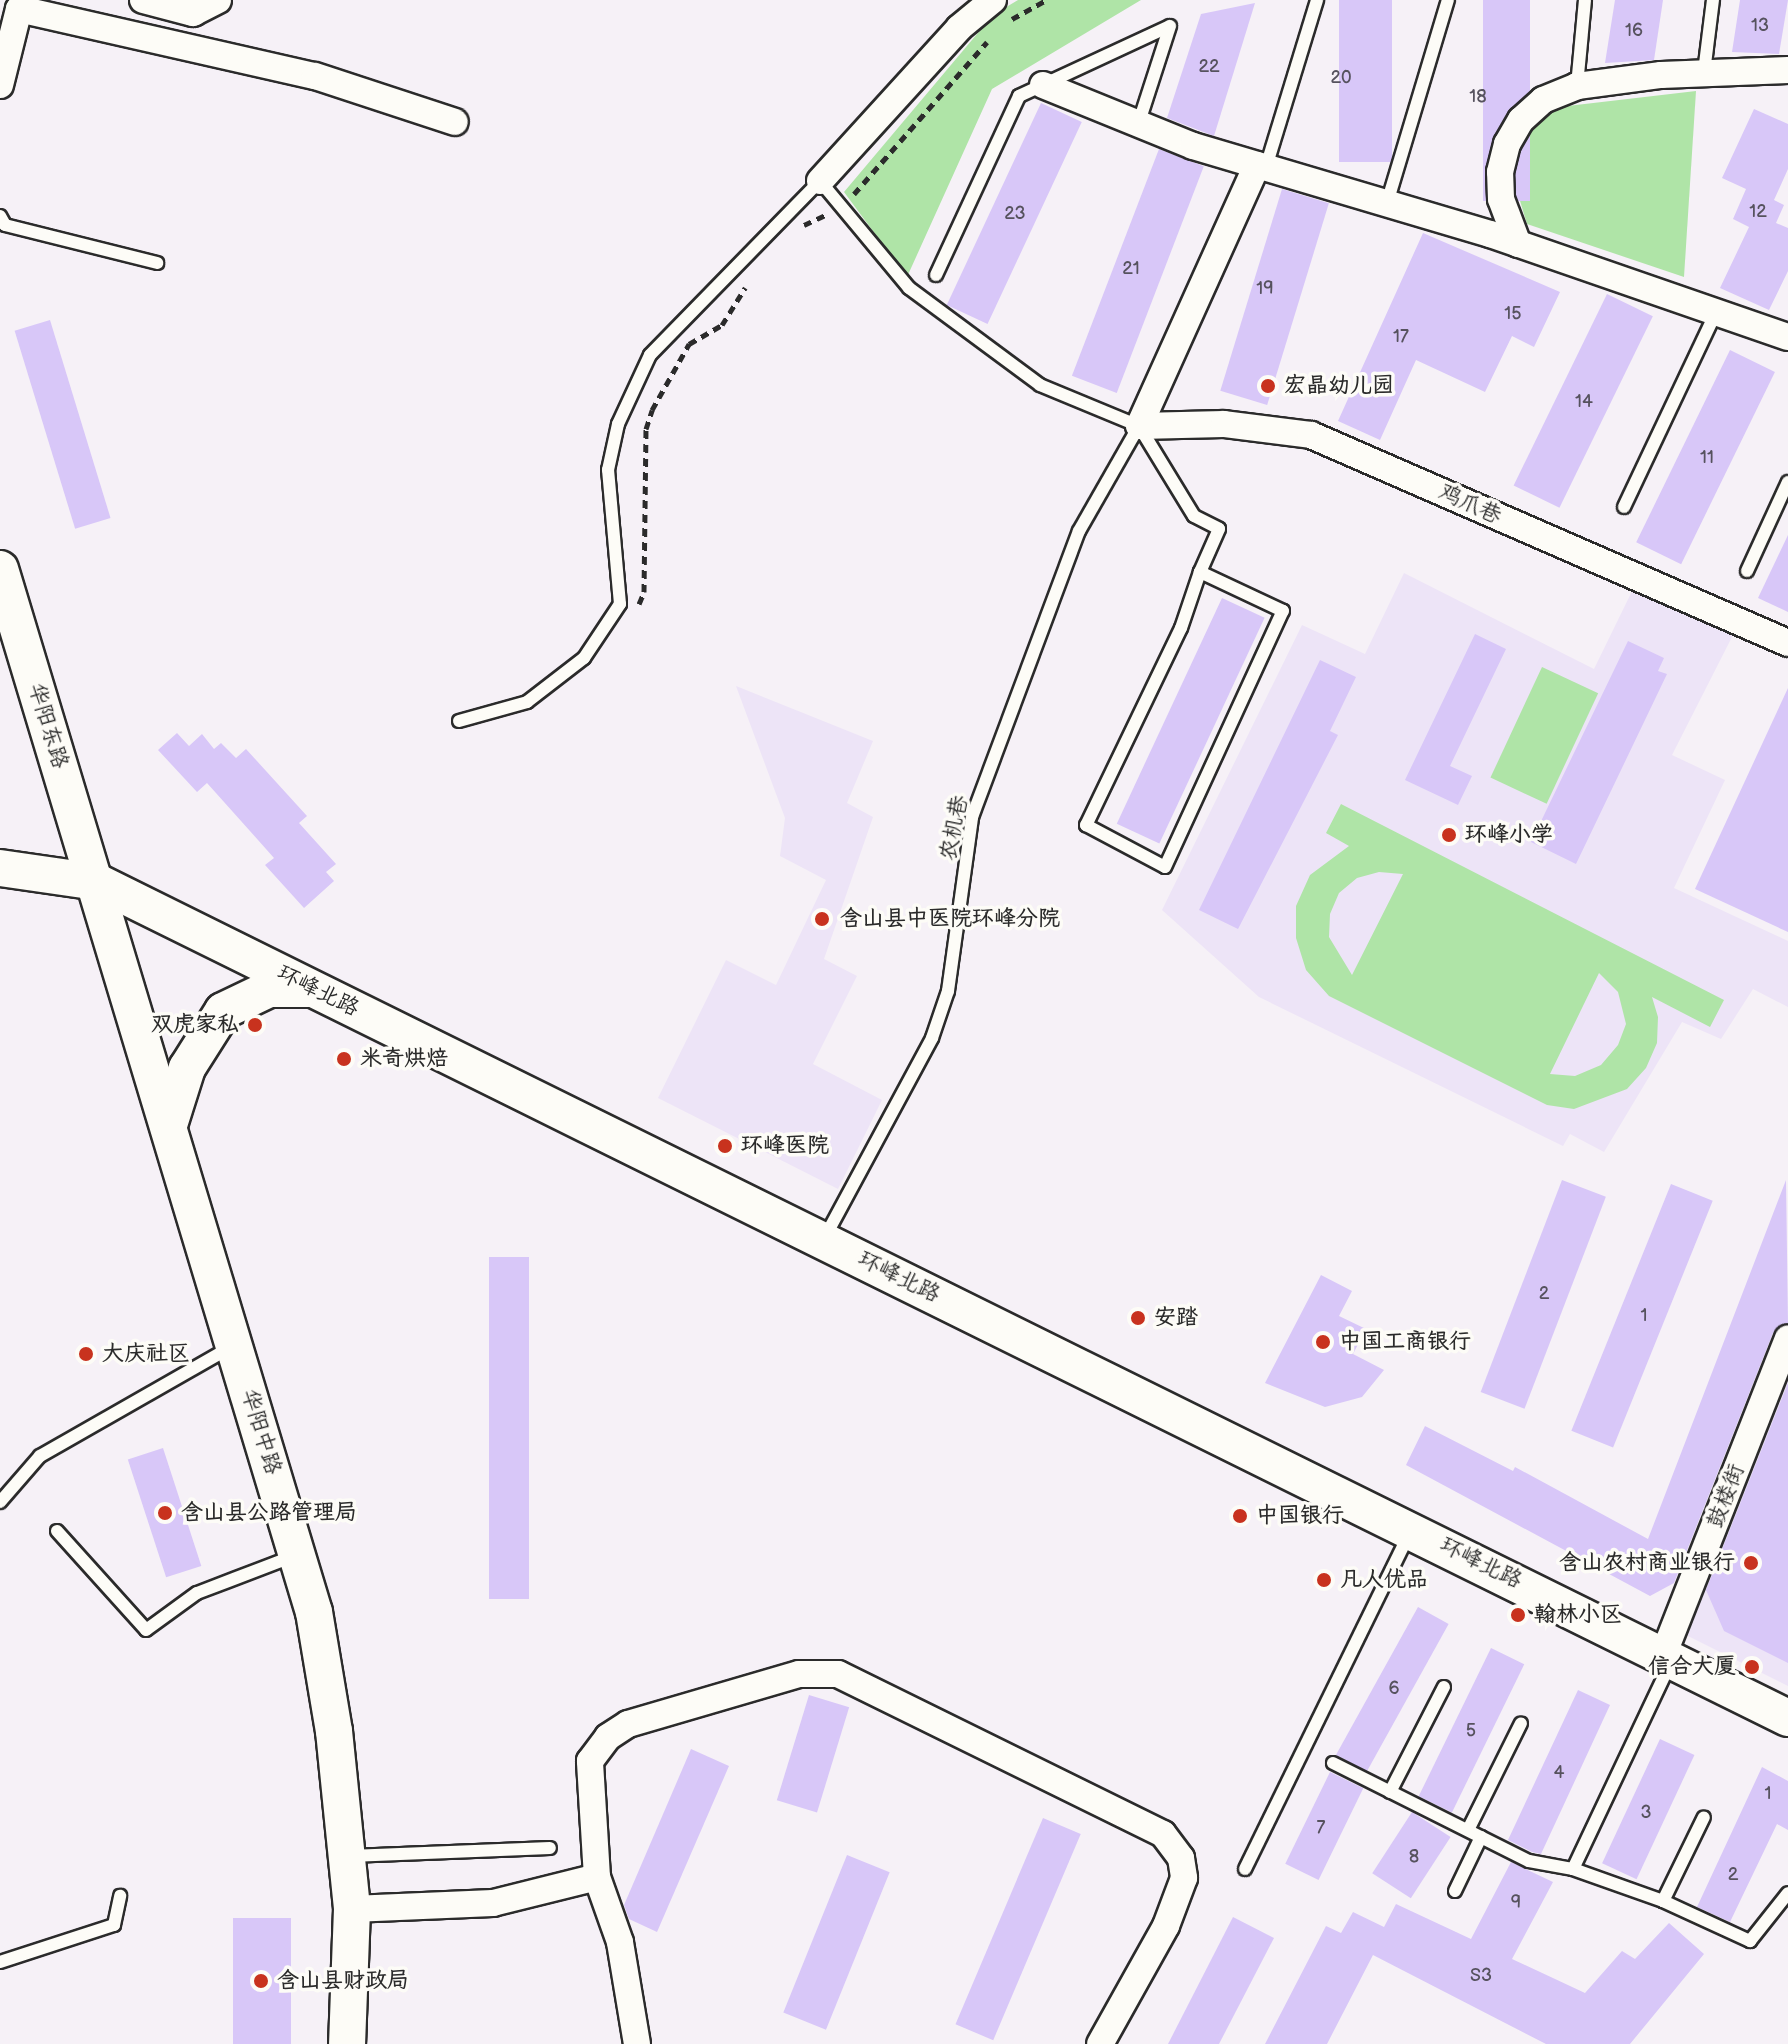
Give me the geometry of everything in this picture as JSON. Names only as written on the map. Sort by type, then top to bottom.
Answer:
[{"type":"main road","name":"华阳东路","points":[[0,569],[97,882]]},
{"type":"main road","name":"环峰北路","points":[[0,868],[97,882],[1668,1655],[1788,1718]]},
{"type":"main road","name":"华阳中路","points":[[97,882],[298,1555],[327,1686],[352,1909],[347,2044]]},
{"type":"main road","points":[[169,1125],[187,1068],[223,1011],[269,989],[312,989]]},
{"type":"street","points":[[143,0],[193,13],[218,0]]},
{"type":"street","points":[[820,181],[959,28],[993,0]]},
{"type":"street","points":[[0,85],[19,9],[315,76],[455,122]]},
{"type":"street","points":[[1518,244],[1501,199],[1500,172],[1507,144],[1521,120],[1543,100],[1577,86],[1704,72],[1788,70]]},
{"type":"street","points":[[1043,85],[1138,125],[1518,244],[1788,337]]},
{"type":"street","points":[[1139,426],[1261,166]]},
{"type":"street","name":"鸡爪巷","points":[[1139,426],[1224,424],[1311,435],[1788,643]]},
{"type":"street","name":"鼓楼街","points":[[1668,1655],[1788,1339]]},
{"type":"street","points":[[637,2044],[620,1942],[597,1877],[590,1761],[608,1737],[628,1724],[799,1674],[838,1674],[1163,1834],[1181,1858],[1184,1878],[1166,1926],[1100,2044]]},
{"type":"street","points":[[352,1909],[493,1903],[597,1877]]},
{"type":"lane","points":[[1261,166],[1317,0]]},
{"type":"lane","points":[[1387,203],[1448,0]]},
{"type":"lane","points":[[1577,86],[1585,0]]},
{"type":"lane","points":[[1704,72],[1713,0]]},
{"type":"lane","points":[[936,275],[1019,96],[1170,26],[1138,125]]},
{"type":"lane","points":[[459,721],[527,702],[584,658],[620,604],[608,470],[618,424],[650,355],[820,181],[909,288],[1028,376],[1139,426],[1194,516],[1219,529],[1200,572],[1181,628],[1086,825],[1165,867],[1283,611],[1200,572]]},
{"type":"lane","points":[[0,216],[5,225],[157,263]]},
{"type":"lane","points":[[1624,507],[1716,312]]},
{"type":"lane","name":"农机巷","points":[[824,1240],[932,1038],[950,976],[972,817],[1079,531],[1139,426]]},
{"type":"lane","points":[[1747,571],[1788,482]]},
{"type":"lane","points":[[0,1502],[40,1456],[235,1344]]},
{"type":"lane","points":[[1245,1869],[1411,1529]]},
{"type":"lane","points":[[57,1531],[146,1630],[197,1593],[298,1555]]},
{"type":"lane","points":[[1573,1869],[1668,1655]]},
{"type":"lane","points":[[1390,1792],[1444,1687]]},
{"type":"lane","points":[[1468,1830],[1521,1723]]},
{"type":"lane","points":[[1333,1763],[1529,1861],[1573,1869],[1663,1901],[1750,1941],[1788,1893]]},
{"type":"lane","points":[[1663,1901],[1704,1817]]},
{"type":"lane","points":[[1455,1891],[1481,1837]]},
{"type":"lane","points":[[347,1857],[550,1848]]},
{"type":"lane","points":[[0,1962],[114,1925],[120,1896]]},
{"type":"path","points":[[1000,26],[1046,0]]},
{"type":"path","points":[[795,234],[842,208],[990,37]]},
{"type":"path","points":[[633,615],[644,592],[646,429],[652,410],[689,344],[722,325],[748,283]]},
{"type":"shaded area","name":"环峰小学","points":[[1404,573],[1594,669],[1636,583],[1734,633],[1672,755],[1725,780],[1674,888],[1788,941],[1788,1007],[1753,989],[1721,1039],[1682,1022],[1604,1152],[1570,1134],[1563,1146],[1259,997],[1162,910],[1302,625],[1365,654]]},
{"type":"shaded area","name":"含山县中医院环峰分院","points":[[736,686],[873,741],[847,803],[873,817],[824,959],[857,976],[813,1064],[882,1100],[838,1189],[658,1098],[726,960],[776,985],[826,880],[780,856],[785,818]]},
{"type":"shaded area","name":"含山农村商业银行","points":[[1788,1361],[1788,1686],[1682,1633]]},
{"type":"green space","points":[[1018,0],[1141,0],[992,89],[907,277],[844,192],[993,15]]},
{"type":"green space","points":[[1696,91],[1684,277],[1527,224],[1512,174],[1519,147],[1535,124],[1559,107]]},
{"type":"green space","points":[[1542,667],[1598,693],[1547,804],[1490,778]]},
{"type":"green space","points":[[1341,804],[1724,1000],[1710,1027],[1652,997],[1658,1017],[1657,1043],[1646,1068],[1627,1089],[1574,1109],[1547,1105],[1329,996],[1306,970],[1296,938],[1296,906],[1310,875],[1349,846],[1326,833]],"holes":[[[1379,872],[1403,874],[1352,975],[1329,937],[1330,914],[1339,893],[1357,878]],[[1599,973],[1618,992],[1626,1024],[1618,1045],[1601,1065],[1575,1076],[1550,1074]]]},
{"type":"building","points":[[1339,0],[1392,0],[1392,162],[1339,162]]},
{"type":"building","points":[[1483,0],[1530,0],[1530,201],[1483,201]]},
{"type":"building","points":[[1615,0],[1663,0],[1654,60],[1605,63]]},
{"type":"building","points":[[1740,0],[1788,0],[1779,54],[1732,52]]},
{"type":"building","points":[[1255,3],[1214,136],[1167,118],[1201,14]]},
{"type":"building","points":[[1041,103],[1082,122],[988,324],[947,305]]},
{"type":"building","points":[[1754,109],[1788,124],[1788,169],[1774,200],[1784,205],[1776,223],[1788,228],[1788,271],[1769,310],[1720,288],[1749,227],[1733,219],[1746,189],[1722,178]]},
{"type":"building","points":[[1159,149],[1204,166],[1117,393],[1072,376]]},
{"type":"building","points":[[1282,189],[1329,203],[1267,405],[1220,391]]},
{"type":"building","points":[[1423,233],[1560,292],[1534,347],[1512,336],[1485,392],[1416,360],[1380,440],[1338,421]]},
{"type":"building","points":[[1607,294],[1653,316],[1559,508],[1514,485]]},
{"type":"building","points":[[50,320],[111,518],[75,529],[15,331]]},
{"type":"building","points":[[1730,350],[1775,372],[1681,564],[1636,542]]},
{"type":"building","points":[[1788,535],[1788,612],[1758,598]]},
{"type":"building","points":[[1222,598],[1265,618],[1159,844],[1117,824]]},
{"type":"building","points":[[1475,634],[1506,649],[1450,766],[1472,776],[1458,805],[1405,780]]},
{"type":"building","points":[[1628,641],[1664,658],[1658,671],[1667,674],[1576,864],[1531,842]]},
{"type":"building","points":[[1320,660],[1356,677],[1330,731],[1338,735],[1238,929],[1199,910]]},
{"type":"building","points":[[1788,688],[1788,932],[1695,889]]},
{"type":"building","points":[[177,733],[189,746],[202,734],[214,749],[221,743],[236,758],[246,749],[307,816],[299,823],[336,864],[326,872],[334,881],[304,908],[265,865],[274,858],[207,783],[197,792],[158,750]]},
{"type":"building","points":[[1562,1180],[1606,1197],[1525,1409],[1481,1392]]},
{"type":"building","points":[[1786,1180],[1788,1323],[1773,1333],[1674,1583],[1650,1596],[1406,1465],[1425,1426],[1513,1471],[1515,1467],[1648,1539]]},
{"type":"building","points":[[1671,1184],[1713,1201],[1613,1447],[1571,1431]]},
{"type":"building","points":[[489,1257],[529,1257],[529,1599],[489,1599]]},
{"type":"building","name":"中国工商银行","points":[[1321,1275],[1352,1291],[1339,1316],[1366,1329],[1353,1354],[1384,1370],[1362,1397],[1325,1407],[1265,1383]]},
{"type":"building","name":"含山农村商业银行","points":[[1788,1383],[1788,1663],[1724,1631],[1706,1590]]},
{"type":"building","name":"含山县公路管理局","points":[[163,1448],[201,1566],[166,1577],[128,1459]]},
{"type":"building","points":[[1418,1607],[1449,1624],[1367,1772],[1336,1755]]},
{"type":"building","points":[[1491,1648],[1524,1664],[1452,1813],[1419,1796]]},
{"type":"building","points":[[1578,1690],[1610,1705],[1541,1854],[1532,1852],[1508,1840]]},
{"type":"building","points":[[809,1695],[849,1707],[817,1812],[777,1800]]},
{"type":"building","points":[[1660,1739],[1694,1755],[1637,1879],[1602,1863]]},
{"type":"building","points":[[691,1749],[729,1766],[657,1932],[629,1919],[624,1905]]},
{"type":"building","points":[[1762,1767],[1788,1781],[1788,1830],[1777,1824],[1730,1922],[1697,1907]]},
{"type":"building","points":[[1330,1772],[1363,1788],[1319,1880],[1285,1864]]},
{"type":"building","points":[[1412,1812],[1451,1837],[1411,1898],[1372,1873]]},
{"type":"building","points":[[1043,1818],[1081,1834],[993,2040],[955,2024]]},
{"type":"building","points":[[847,1855],[890,1872],[826,2030],[783,2013]]},
{"type":"building","points":[[1511,1862],[1553,1882],[1512,1959],[1585,1993],[1622,1951],[1635,1959],[1669,1923],[1704,1954],[1630,2044],[1546,2044],[1373,1955],[1327,2044],[1265,2044],[1326,1926],[1341,1933],[1353,1912],[1384,1927],[1396,1904],[1471,1939]]},
{"type":"building","points":[[1233,1917],[1274,1938],[1219,2044],[1168,2044]]},
{"type":"building","name":"含山县财政局","points":[[233,1918],[291,1918],[291,2044],[233,2044]]},
{"type":"place","name":"宏晶幼儿园","points":[[1268,386]]},
{"type":"place","name":"环峰小学","points":[[1449,835]]},
{"type":"place","name":"含山县中医院环峰分院","points":[[822,919]]},
{"type":"place","name":"双虎家私","points":[[255,1025]]},
{"type":"place","name":"米奇烘焙","points":[[344,1059]]},
{"type":"place","name":"环峰医院","points":[[725,1146]]},
{"type":"place","name":"安踏","points":[[1138,1318]]},
{"type":"place","name":"中国工商银行","points":[[1323,1342]]},
{"type":"place","name":"大庆社区","points":[[86,1354]]},
{"type":"place","name":"含山县公路管理局","points":[[165,1513]]},
{"type":"place","name":"中国银行","points":[[1240,1516]]},
{"type":"place","name":"含山农村商业银行","points":[[1751,1563]]},
{"type":"place","name":"凡人优品","points":[[1324,1580]]},
{"type":"place","name":"翰林小区","points":[[1518,1615]]},
{"type":"place","name":"信合大厦","points":[[1752,1667]]},
{"type":"place","name":"含山县财政局","points":[[261,1981]]}]
